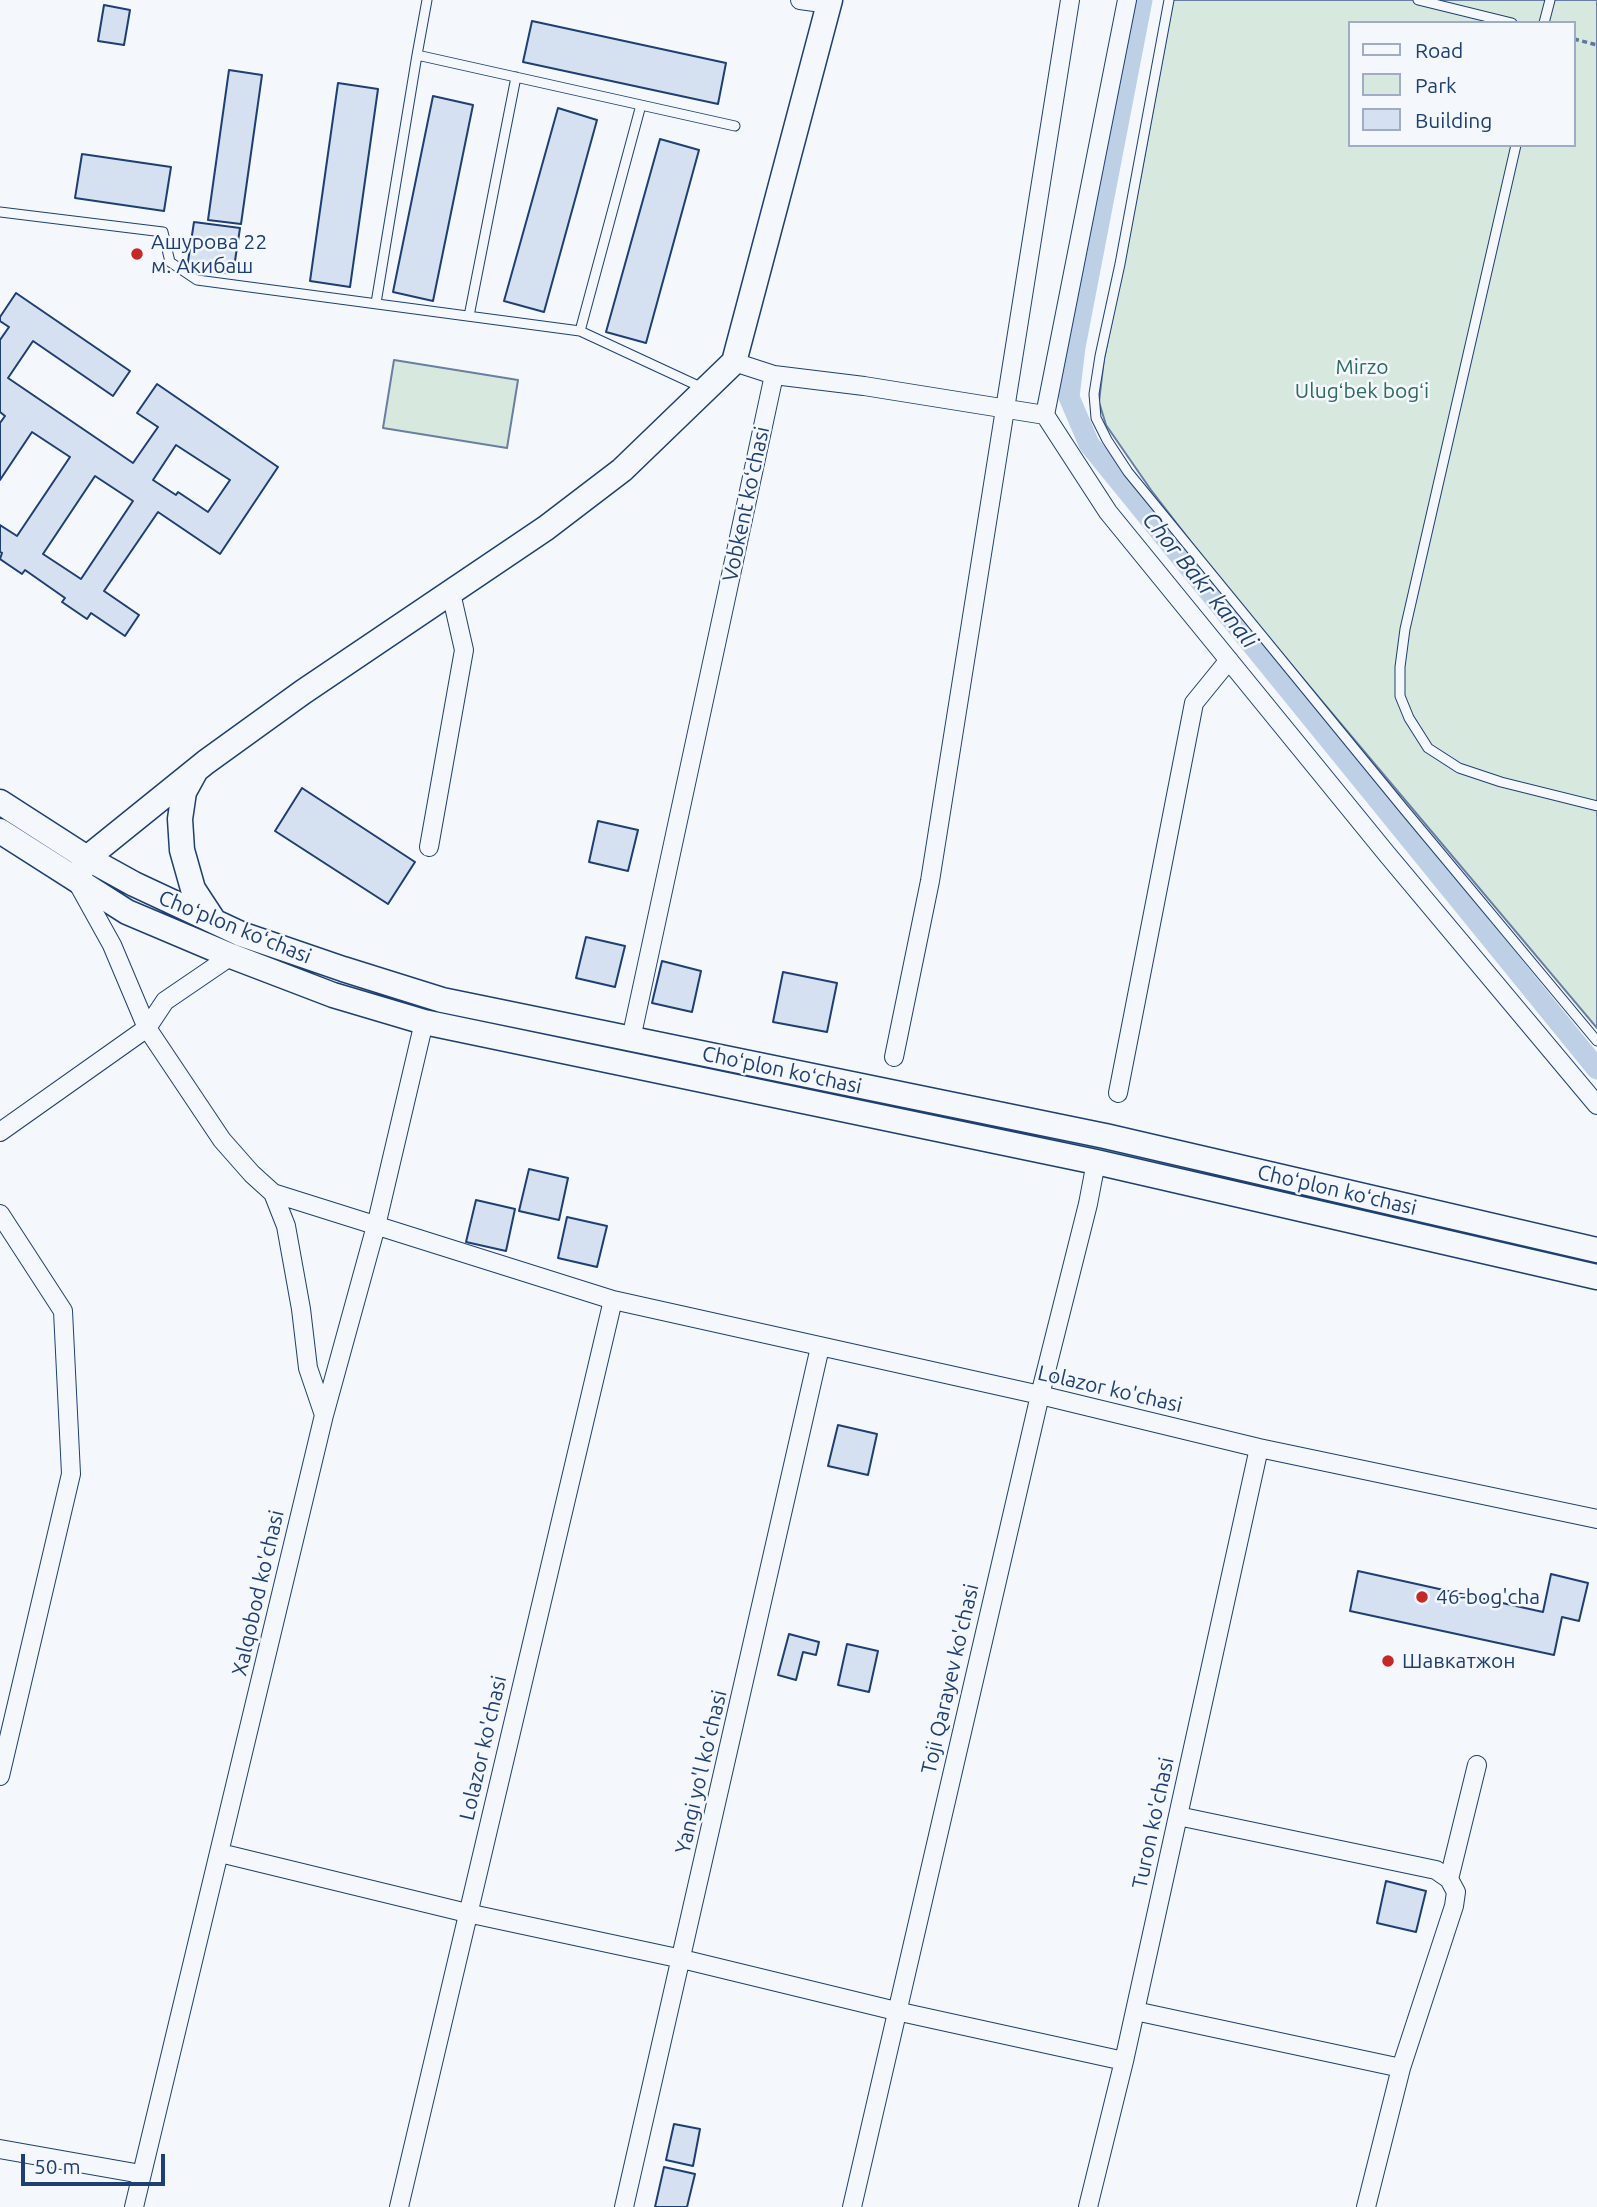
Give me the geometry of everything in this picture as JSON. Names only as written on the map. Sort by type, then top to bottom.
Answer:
[{"type":"main road","points":[[77,882],[87,858],[197,769],[303,692],[546,528],[622,470],[734,362],[829,2]]},
{"type":"main road","points":[[197,769],[184,792],[180,819],[182,850],[193,889],[215,922]]},
{"type":"main road","name":"Choʻplon koʻchasi","points":[[0,802],[87,858],[134,884],[241,934],[442,1000],[1105,1136],[1597,1250]]},
{"type":"main road","name":"Choʻplon koʻchasi","points":[[0,831],[127,912],[333,995],[424,1022],[1096,1162],[1597,1277]]},
{"type":"street","points":[[800,0],[829,2]]},
{"type":"street","points":[[894,1057],[930,881],[1070,0]]},
{"type":"street","points":[[1127,0],[1045,415],[1108,512],[1597,1105]]},
{"type":"street","points":[[734,362],[774,375],[864,386],[1045,415]]},
{"type":"street","name":"Vobkent koʻchasi","points":[[631,1039],[774,375]]},
{"type":"street","points":[[429,847],[464,650],[451,593]]},
{"type":"street","points":[[1118,1093],[1194,703],[1229,660]]},
{"type":"street","points":[[77,882],[112,945],[147,1028],[222,1140],[273,1193],[286,1226],[301,1309],[308,1368],[324,1415]]},
{"type":"street","points":[[0,1132],[147,1028],[166,1001],[231,956]]},
{"type":"street","name":"Xalqobod ko'chasi","points":[[134,2207],[324,1415],[376,1226],[424,1022]]},
{"type":"street","name":"Toji Qarayev ko'chasi","points":[[852,2207],[1096,1162]]},
{"type":"street","name":"Lolazor ko'chasi","points":[[273,1193],[613,1300],[1040,1395],[1259,1448],[1597,1519]]},
{"type":"street","points":[[0,1214],[63,1311],[71,1474],[0,1776]]},
{"type":"street","name":"Lolazor ko'chasi","points":[[399,2207],[613,1300]]},
{"type":"street","name":"Yangi yo'l ko'chasi","points":[[624,2207],[820,1347]]},
{"type":"street","name":"Turon ko'chasi","points":[[1088,2207],[1124,2061],[1259,1448]]},
{"type":"street","points":[[1449,1879],[1477,1765]]},
{"type":"street","points":[[1178,1816],[1436,1870],[1449,1879],[1456,1892],[1454,1906],[1401,2068],[1366,2207]]},
{"type":"street","points":[[220,1853],[467,1913],[682,1959],[896,2011],[1124,2061]]},
{"type":"street","points":[[1135,2011],[1401,2068]]},
{"type":"street","points":[[0,2149],[141,2174]]},
{"type":"lane","points":[[376,303],[427,0]]},
{"type":"lane","points":[[1169,0],[1120,264],[1100,356],[1094,394],[1096,418],[1107,440],[1136,482],[1597,1041]]},
{"type":"lane","points":[[1418,0],[1504,21]]},
{"type":"lane","points":[[1545,21],[1550,0]]},
{"type":"lane","points":[[417,55],[735,126]]},
{"type":"lane","points":[[469,316],[516,77]]},
{"type":"lane","points":[[580,331],[641,105]]},
{"type":"lane","points":[[1516,147],[1405,629],[1400,667],[1400,696],[1409,718],[1428,748],[1459,768],[1501,782],[1597,806]]},
{"type":"lane","points":[[0,212],[163,232],[170,262],[197,280],[580,331],[706,389]]},
{"type":"path","points":[[1576,40],[1597,45]]},
{"type":"green space","name":"Mirzo Ulugʻbek bogʻi","points":[[1173,0],[1597,0],[1597,1028],[1225,586],[1151,490],[1106,425],[1099,402],[1104,359]]},
{"type":"green space","points":[[394,360],[518,380],[507,448],[383,428]]},
{"type":"building","points":[[104,5],[130,10],[124,45],[98,41]]},
{"type":"building","points":[[532,21],[726,63],[718,104],[523,62]]},
{"type":"building","points":[[229,70],[262,75],[241,224],[208,220]]},
{"type":"building","points":[[338,83],[378,89],[350,287],[310,281]]},
{"type":"building","points":[[433,96],[473,105],[433,301],[393,292]]},
{"type":"building","points":[[558,108],[597,120],[544,312],[504,301]]},
{"type":"building","points":[[660,139],[699,150],[646,343],[606,332]]},
{"type":"building","points":[[82,154],[171,167],[164,211],[75,198]]},
{"type":"building","points":[[194,222],[240,228],[233,274],[187,268]]},
{"type":"building","points":[[16,293],[130,371],[113,396],[33,341],[8,378],[133,463],[158,427],[137,413],[157,384],[278,467],[220,554],[158,512],[104,591],[139,615],[125,636],[91,613],[87,619],[62,602],[65,598],[25,570],[22,574],[0,559],[0,525],[17,536],[70,457],[32,432],[0,480],[0,423],[5,416],[0,412],[0,340],[9,327],[0,321]],"holes":[[[176,445],[230,480],[208,512],[178,492],[176,495],[153,480]],[[95,476],[133,501],[81,579],[43,554]]]},
{"type":"building","points":[[302,788],[415,862],[388,904],[275,831]]},
{"type":"building","points":[[598,821],[638,830],[628,871],[589,862]]},
{"type":"building","points":[[586,937],[625,946],[615,987],[576,978]]},
{"type":"building","points":[[662,961],[701,971],[692,1012],[652,1003]]},
{"type":"building","points":[[783,972],[837,983],[827,1032],[773,1022]]},
{"type":"building","points":[[529,1169],[568,1178],[559,1220],[519,1211]]},
{"type":"building","points":[[476,1200],[515,1209],[506,1251],[466,1242]]},
{"type":"building","points":[[567,1217],[607,1226],[597,1267],[558,1258]]},
{"type":"building","points":[[838,1425],[877,1434],[868,1475],[828,1466]]},
{"type":"building","points":[[1358,1571],[1543,1612],[1551,1574],[1588,1583],[1579,1621],[1562,1617],[1554,1655],[1350,1611]]},
{"type":"building","points":[[789,1634],[819,1642],[816,1655],[803,1652],[796,1680],[778,1675]]},
{"type":"building","points":[[847,1644],[878,1651],[869,1692],[838,1685]]},
{"type":"building","points":[[1386,1881],[1426,1891],[1416,1932],[1377,1923]]},
{"type":"building","points":[[674,2124],[700,2129],[693,2166],[666,2160]]},
{"type":"building","points":[[664,2167],[695,2174],[687,2207],[655,2207]]},
{"type":"waterway","name":"Chor Bakr kanali","points":[[1142,0],[1075,347],[1069,397],[1089,444],[1597,1069]]},
{"type":"place","name":"Ашурова 22 м. Акибаш","points":[[137,254]]},
{"type":"place","name":"46-bog'cha","points":[[1422,1597]]},
{"type":"place","name":"Шавкатжон","points":[[1388,1661]]}]
